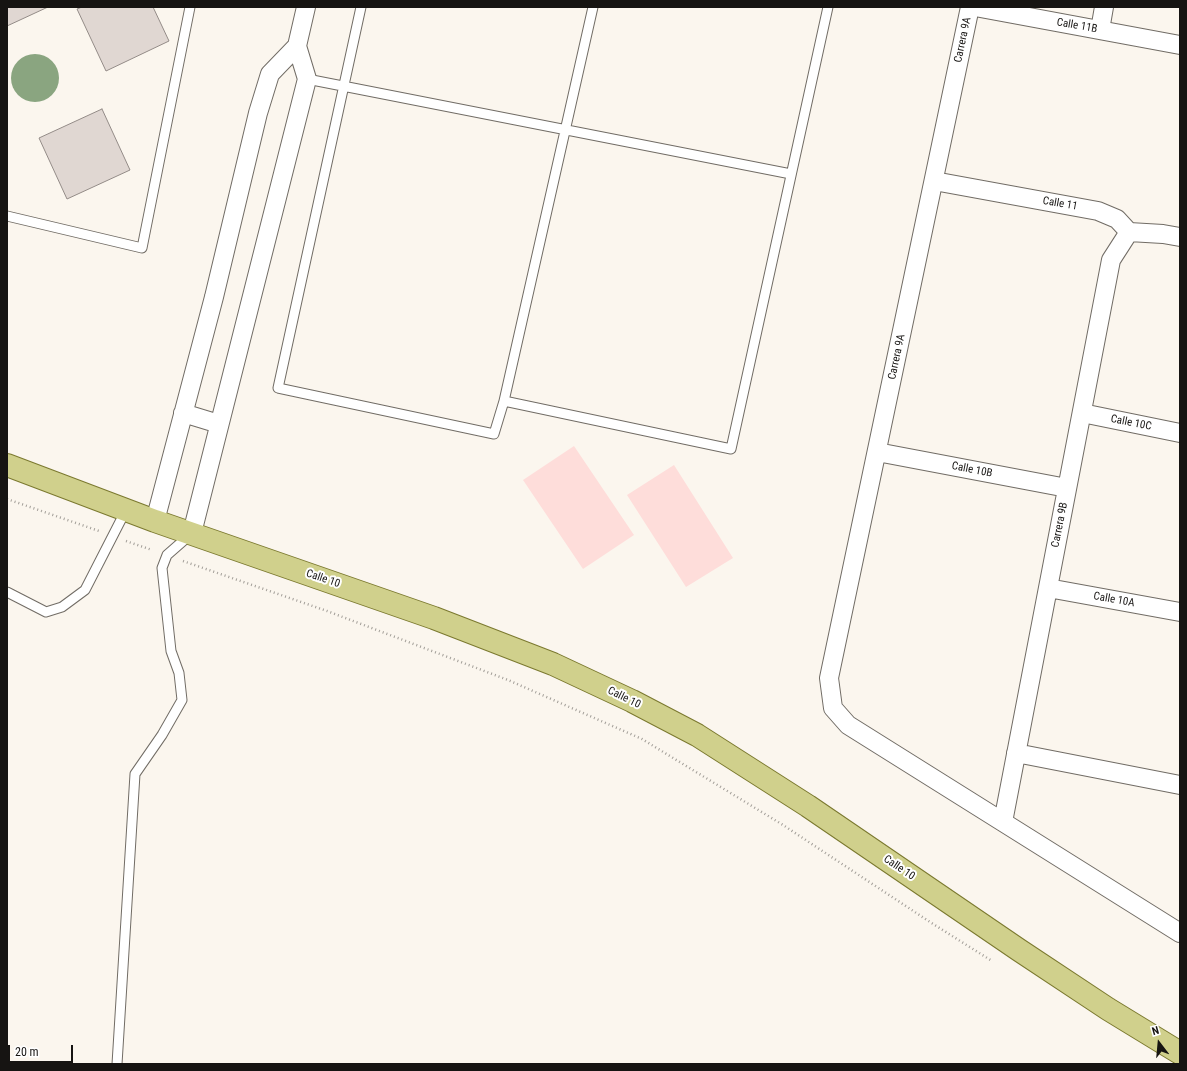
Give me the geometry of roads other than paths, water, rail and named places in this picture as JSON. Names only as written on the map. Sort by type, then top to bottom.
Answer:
[{"type":"main road","name":"Calle 10","points":[[7,465],[155,521],[434,618],[553,664],[632,702],[690,732],[808,806],[1019,950],[1108,1009],[1180,1053]]},
{"type":"street","points":[[192,533],[307,79],[297,46],[306,7]]},
{"type":"street","name":"Carrera 9A","points":[[970,7],[829,678],[833,708],[848,725],[1003,822]]},
{"type":"street","name":"Calle 11B","points":[[975,7],[1180,45]]},
{"type":"street","points":[[1100,30],[1104,7]]},
{"type":"street","points":[[155,521],[214,297],[258,113],[270,74],[297,46]]},
{"type":"street","name":"Calle 11","points":[[934,181],[1098,211],[1117,219],[1129,232]]},
{"type":"street","points":[[1129,232],[1163,234],[1180,237]]},
{"type":"street","name":"Carrera 9B","points":[[1003,822],[1111,260],[1129,232]]},
{"type":"street","points":[[183,413],[220,424]]},
{"type":"street","name":"Calle 10C","points":[[1082,413],[1180,433]]},
{"type":"street","name":"Calle 10B","points":[[877,452],[1067,488]]},
{"type":"street","name":"Calle 10A","points":[[1048,588],[1180,612]]},
{"type":"street","points":[[1016,753],[1180,785]]},
{"type":"street","points":[[1003,822],[1180,933]]},
{"type":"lane","points":[[7,216],[142,248],[190,7]]},
{"type":"lane","points":[[361,7],[278,388],[494,434],[504,401],[593,7]]},
{"type":"lane","points":[[504,401],[731,449],[828,7]]},
{"type":"lane","points":[[307,79],[791,174]]},
{"type":"lane","points":[[7,592],[46,612],[62,607],[85,590],[126,510]]},
{"type":"lane","points":[[117,1064],[135,774],[162,735],[182,700],[179,673],[171,651],[162,568],[166,555],[192,533]]}]
